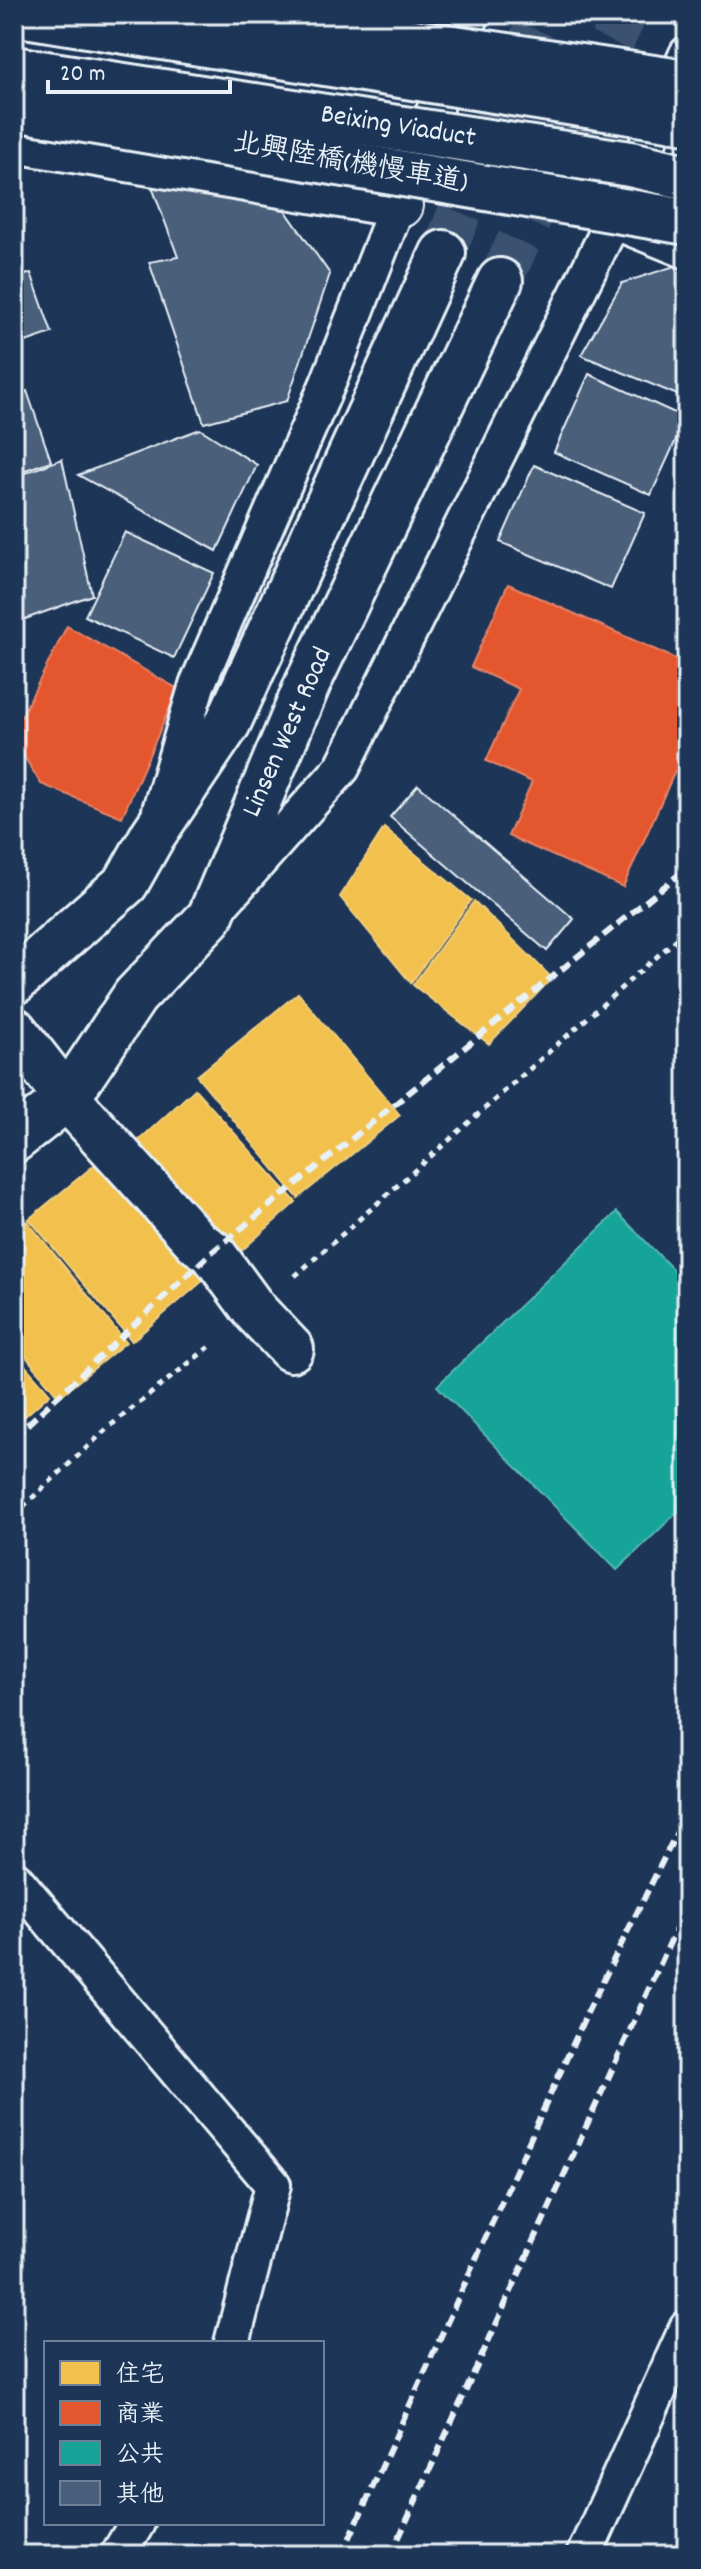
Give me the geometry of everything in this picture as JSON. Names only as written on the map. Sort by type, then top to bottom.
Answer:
[{"type":"street","name":"Beixing Viaduct","points":[[19,14],[687,121]]},
{"type":"street","points":[[228,14],[687,83]]},
{"type":"street","name":"Beixing Viaduct","points":[[14,69],[630,164],[687,177]]},
{"type":"street","name":"北興陸橋(機慢車道)","points":[[14,108],[687,222]]},
{"type":"street","points":[[14,140],[400,205]]},
{"type":"street","name":"Linsen West Road","points":[[14,982],[126,883],[153,835],[228,723],[443,253]]},
{"type":"street","name":"Linsen West Road","points":[[14,1140],[67,1098],[135,996],[210,917],[308,683],[500,281]]},
{"type":"street","points":[[14,1030],[67,1098],[198,1243],[212,1252],[255,1311],[291,1349]]},
{"type":"lane","points":[[153,835],[197,685],[328,383],[472,14]]},
{"type":"lane","points":[[210,917],[342,768],[613,221],[687,54]]},
{"type":"lane","points":[[613,221],[687,251]]},
{"type":"lane","points":[[14,1878],[273,2185],[233,2341]]},
{"type":"lane","points":[[584,2555],[687,2328]]},
{"type":"lane","points":[[118,2555],[136,2525]]},
{"type":"path","points":[[14,1515],[110,1426],[255,1311],[687,930]]},
{"type":"building: 住宅","points":[[384,828],[471,900],[411,983],[340,897]]},
{"type":"building: 住宅","points":[[474,901],[552,978],[489,1044],[413,985]]},
{"type":"building: 住宅","points":[[298,993],[400,1115],[298,1198],[197,1076]]},
{"type":"building: 住宅","points":[[195,1089],[296,1202],[239,1253],[138,1141]]},
{"type":"building: 住宅","points":[[102,1159],[204,1280],[132,1341],[29,1219]]},
{"type":"building: 住宅","points":[[27,1221],[126,1342],[59,1397],[14,1342],[14,1231]]},
{"type":"building: 住宅","points":[[14,1353],[50,1394],[14,1426]]},
{"type":"building: 商業","points":[[508,584],[687,664],[687,776],[675,771],[623,887],[508,836],[532,782],[486,761],[519,689],[471,667]]},
{"type":"building: 商業","points":[[67,626],[178,689],[122,817],[41,784],[14,740],[14,731]]},
{"type":"building: 公共","points":[[617,1212],[687,1284],[687,1503],[617,1570],[437,1386]]},
{"type":"building: 其他","points":[[151,184],[285,210],[330,274],[287,401],[204,423],[149,262],[178,257]]},
{"type":"building: 其他","points":[[687,262],[687,399],[581,355],[622,283]]},
{"type":"building: 其他","points":[[31,273],[52,333],[14,346],[14,279]]},
{"type":"building: 其他","points":[[589,374],[686,418],[651,495],[554,452]]},
{"type":"building: 其他","points":[[27,391],[51,461],[14,474],[14,396]]},
{"type":"building: 其他","points":[[200,429],[257,465],[217,551],[78,475]]},
{"type":"building: 其他","points":[[62,459],[92,595],[14,623],[14,477]]},
{"type":"building: 其他","points":[[534,465],[645,513],[611,589],[500,542]]},
{"type":"building: 其他","points":[[125,532],[214,573],[174,658],[85,616]]},
{"type":"building: 其他","points":[[418,785],[574,919],[547,951],[390,817]]},
{"type":"tunnel","points":[[443,253],[542,14]]},
{"type":"tunnel","points":[[500,281],[625,14]]},
{"type":"railway","points":[[14,1437],[212,1252],[687,868]]},
{"type":"railway","points":[[342,2555],[588,2011],[687,1812]]},
{"type":"railway","points":[[391,2555],[687,1905]]}]
